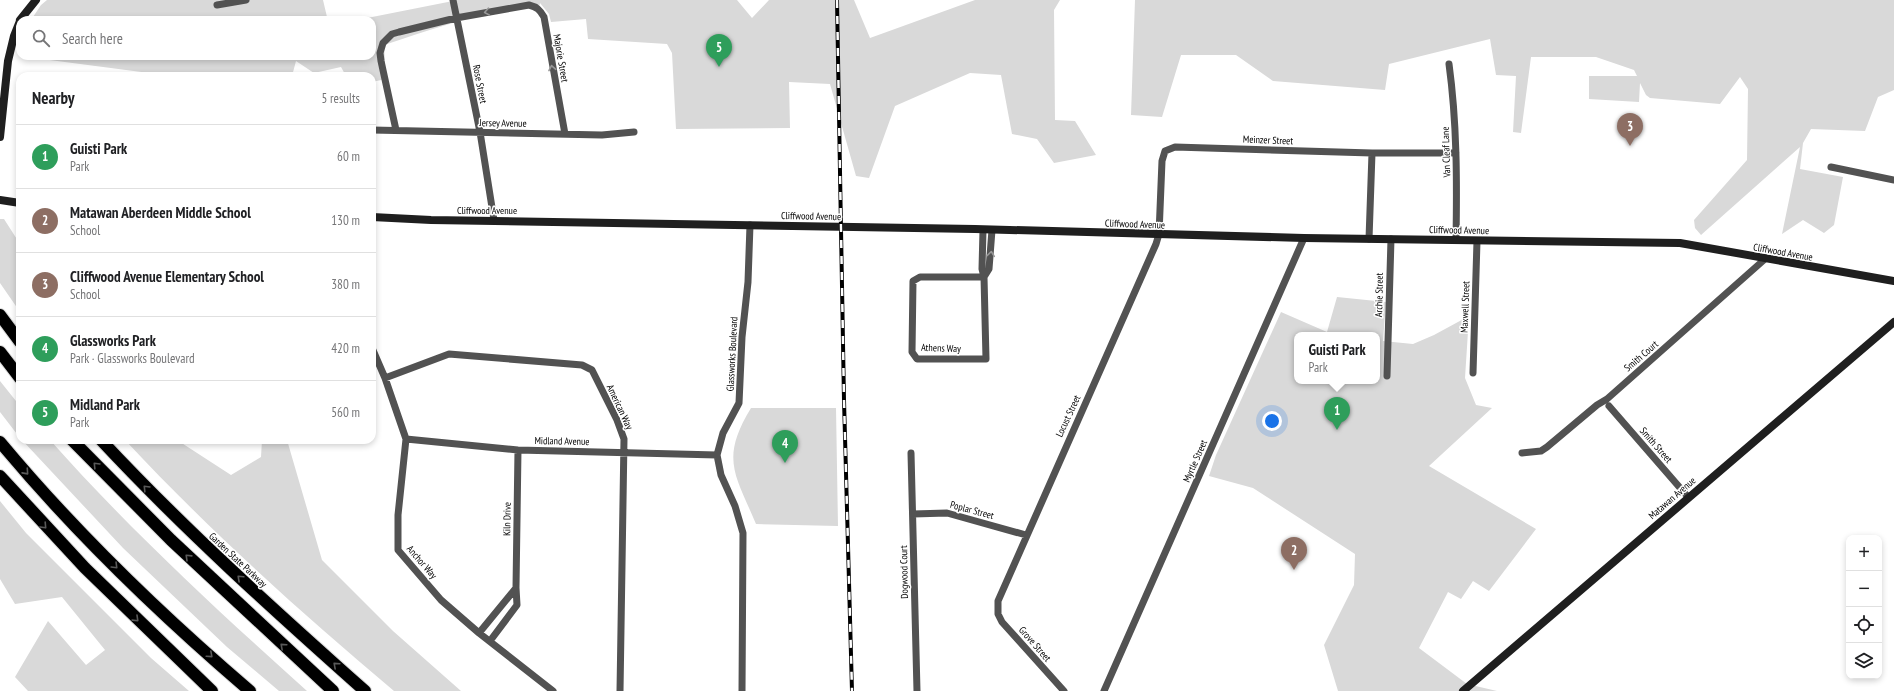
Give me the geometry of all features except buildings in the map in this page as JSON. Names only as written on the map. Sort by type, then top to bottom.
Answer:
[{"type":"highway","points":[[0,315],[16,337]]},
{"type":"highway","points":[[0,352],[16,373]]},
{"type":"highway","points":[[0,442],[50,498],[110,560],[193,640],[250,691]]},
{"type":"highway","points":[[76,444],[203,571],[333,691]]},
{"type":"highway","name":"Garden State Parkway","points":[[105,444],[154,496],[195,536],[365,691]]},
{"type":"highway","points":[[0,476],[85,568],[212,691]]},
{"type":"main road","points":[[23,16],[36,0]]},
{"type":"main road","points":[[0,137],[8,61],[16,31]]},
{"type":"main road","points":[[0,200],[16,202]]},
{"type":"main road","name":"Cliffwood Avenue","points":[[376,217],[431,220],[750,225],[1304,238],[1680,243],[1894,281]]},
{"type":"main road","name":"Matawan Avenue","points":[[1463,691],[1894,322]]},
{"type":"street","points":[[217,5],[246,0]]},
{"type":"street","name":"Rose Street","points":[[453,0],[480,132],[494,220]]},
{"type":"street","name":"Majorie Street","points":[[456,18],[528,5],[535,6],[540,10],[544,17],[565,134]]},
{"type":"street","points":[[396,130],[381,61],[381,49],[383,43],[392,34],[456,18]]},
{"type":"street","name":"Van Cleaf Lane","points":[[1450,64],[1454,102],[1456,153],[1456,240]]},
{"type":"street","name":"Jersey Avenue","points":[[376,130],[602,135],[634,132]]},
{"type":"street","name":"Meinzer Street","points":[[1159,234],[1162,161],[1165,151],[1171,147],[1372,153],[1456,153]]},
{"type":"street","points":[[1369,239],[1372,153]]},
{"type":"street","points":[[1831,167],[1894,180]]},
{"type":"street","name":"Glassworks Boulevard","points":[[742,691],[743,533],[735,506],[721,474],[718,455],[723,433],[739,403],[741,388],[742,338],[748,282],[750,225]]},
{"type":"street","name":"Athens Way","points":[[983,230],[982,269],[984,277],[986,359],[918,359],[912,352],[913,281],[920,277],[984,277]]},
{"type":"street","name":"Athens Way","points":[[984,277],[989,269],[992,230]]},
{"type":"street","name":"Locust Street","points":[[998,606],[999,596],[1159,234]]},
{"type":"street","name":"Myrtle Street","points":[[1104,691],[1304,238]]},
{"type":"street","name":"Archie Street","points":[[1387,376],[1391,239]]},
{"type":"street","name":"Maxwell Street","points":[[1473,373],[1477,241]]},
{"type":"street","name":"Smith Court","points":[[1522,453],[1541,451],[1547,448],[1597,405],[1607,399],[1765,259]]},
{"type":"street","name":"American Way","points":[[385,378],[449,354],[582,365],[592,370],[617,420],[624,439],[620,691]]},
{"type":"street","name":"Anchor Way","points":[[376,357],[385,378],[406,439],[398,515],[398,550],[441,600],[479,633],[553,691]]},
{"type":"street","name":"Smith Street","points":[[1609,406],[1688,497]]},
{"type":"street","name":"Midland Avenue","points":[[406,439],[518,450],[718,455]]},
{"type":"street","name":"Kiln Drive","points":[[490,641],[516,605],[518,450]]},
{"type":"street","name":"Dogwood Court","points":[[911,453],[917,691]]},
{"type":"street","name":"Poplar Street","points":[[913,514],[947,513],[1026,535]]},
{"type":"street","points":[[479,633],[516,588]]},
{"type":"street","name":"Grove Street","points":[[998,606],[998,614],[1002,622],[1064,691]]},
{"type":"shaded area","points":[[47,0],[323,0],[327,16],[34,16],[41,5]]},
{"type":"shaded area","points":[[458,0],[737,0],[752,18],[769,0],[854,0],[870,38],[975,0],[1060,0],[1054,10],[1055,120],[1075,121],[1096,155],[1054,163],[1037,139],[1012,134],[1001,75],[970,73],[895,106],[869,178],[856,176],[830,84],[789,82],[790,128],[676,129],[672,53],[667,44],[588,39],[586,19],[551,22],[549,14],[540,3],[539,8],[519,9],[480,16],[384,45],[386,79],[376,81],[376,72],[344,72],[341,67],[312,72],[296,61],[293,72],[141,72],[50,60],[376,60],[376,16]]},
{"type":"shaded area","points":[[1135,0],[1894,0],[1894,90],[1878,97],[1865,131],[1811,129],[1803,143],[1800,169],[1843,177],[1834,225],[1824,233],[1803,220],[1782,234],[1800,147],[1701,235],[1695,228],[1694,220],[1747,160],[1748,89],[1740,77],[1720,104],[1650,98],[1646,95],[1640,83],[1639,102],[1589,99],[1589,76],[1637,76],[1634,70],[1596,57],[1531,57],[1521,133],[1513,132],[1516,76],[1496,75],[1490,39],[1389,64],[1385,90],[1273,81],[1236,55],[1181,55],[1162,117],[1131,115]]},
{"type":"shaded area","points":[[0,219],[4,219],[16,238],[16,306],[0,283]]},
{"type":"shaded area","points":[[1337,297],[1386,302],[1383,341],[1413,344],[1434,335],[1469,316],[1465,378],[1476,405],[1492,408],[1429,466],[1536,529],[1489,591],[1473,581],[1461,599],[1448,592],[1419,648],[1467,684],[1497,691],[1338,691],[1324,645],[1354,585],[1355,554],[1253,488],[1209,476],[1216,455],[1281,312],[1327,332]]},
{"type":"shaded area","points":[[0,381],[16,401],[16,433],[0,412]]},
{"type":"shaded area","points":[[751,408],[836,408],[838,526],[756,524],[737,479],[733,454],[741,426]]},
{"type":"shaded area","points":[[26,444],[54,444],[143,538],[307,691],[279,691],[227,647],[123,548]]},
{"type":"shaded area","points":[[129,444],[183,444],[231,475],[261,457],[262,444],[288,444],[322,560],[393,631],[461,691],[394,691],[256,570]]},
{"type":"shaded area","points":[[0,501],[26,533],[151,658],[189,691],[28,691],[15,677],[48,621],[86,665],[105,650],[62,597],[15,604],[0,579]]},
{"type":"railway","points":[[837,0],[844,400],[852,691]]},
{"type":"place","name":"Midland Park","points":[[719,67]]},
{"type":"place","name":"Cliffwood Avenue Elementary School","points":[[1630,146]]},
{"type":"place","name":"Guisti Park","points":[[1337,430]]},
{"type":"place","name":"Glassworks Park","points":[[785,463]]},
{"type":"place","name":"Matawan Aberdeen Middle School","points":[[1294,570]]}]
